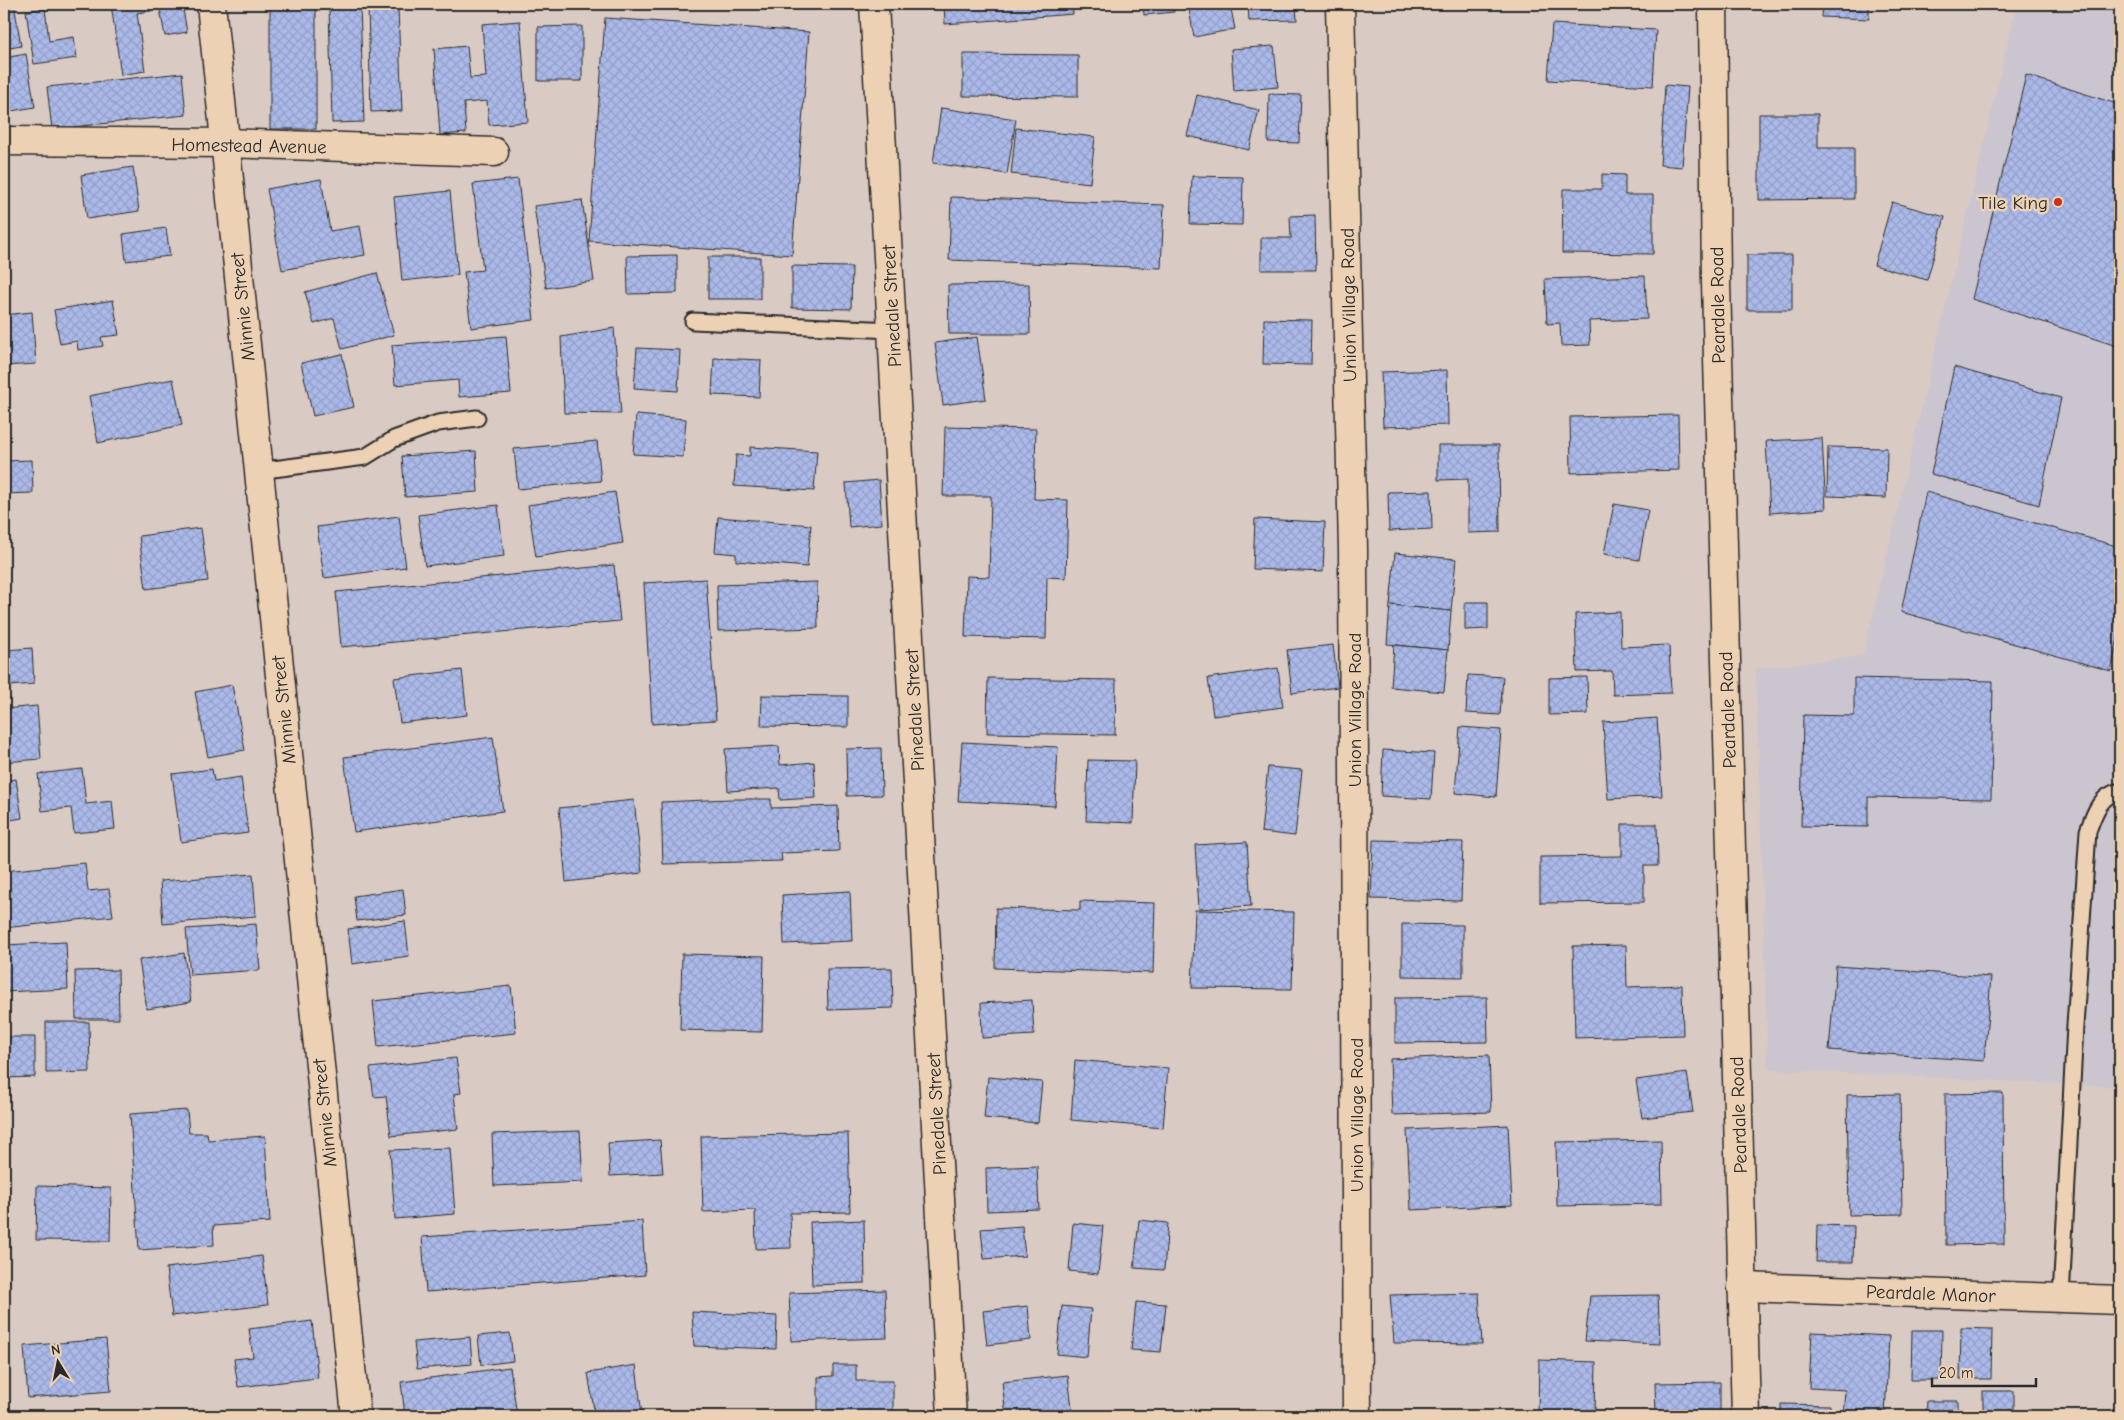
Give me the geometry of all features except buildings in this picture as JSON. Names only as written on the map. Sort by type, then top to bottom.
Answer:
[{"type":"street","name":"Minnie Street","points":[[211,4],[356,1416]]},
{"type":"street","name":"Pinedale Street","points":[[874,4],[952,1416]]},
{"type":"street","name":"Union Village Road","points":[[1340,4],[1353,549],[1357,1416]]},
{"type":"street","name":"Peardale Road","points":[[1713,4],[1716,282],[1746,1416]]},
{"type":"street","name":"Homestead Avenue","points":[[4,142],[225,143],[494,152]]},
{"type":"street","name":"Peardale Manor","points":[[1742,1286],[2120,1300]]},
{"type":"lane","points":[[694,321],[893,330]]},
{"type":"lane","points":[[258,471],[365,457],[394,439],[438,423],[476,418]]},
{"type":"lane","points":[[2061,1298],[2075,1026],[2088,831],[2096,808],[2113,792],[2120,791]]},
{"type":"shaded area","points":[[2017,4],[2120,4],[2120,1087],[1768,1069],[1756,669],[1863,656]]},
{"type":"place","name":"Tile King","points":[[2058,202]]}]
